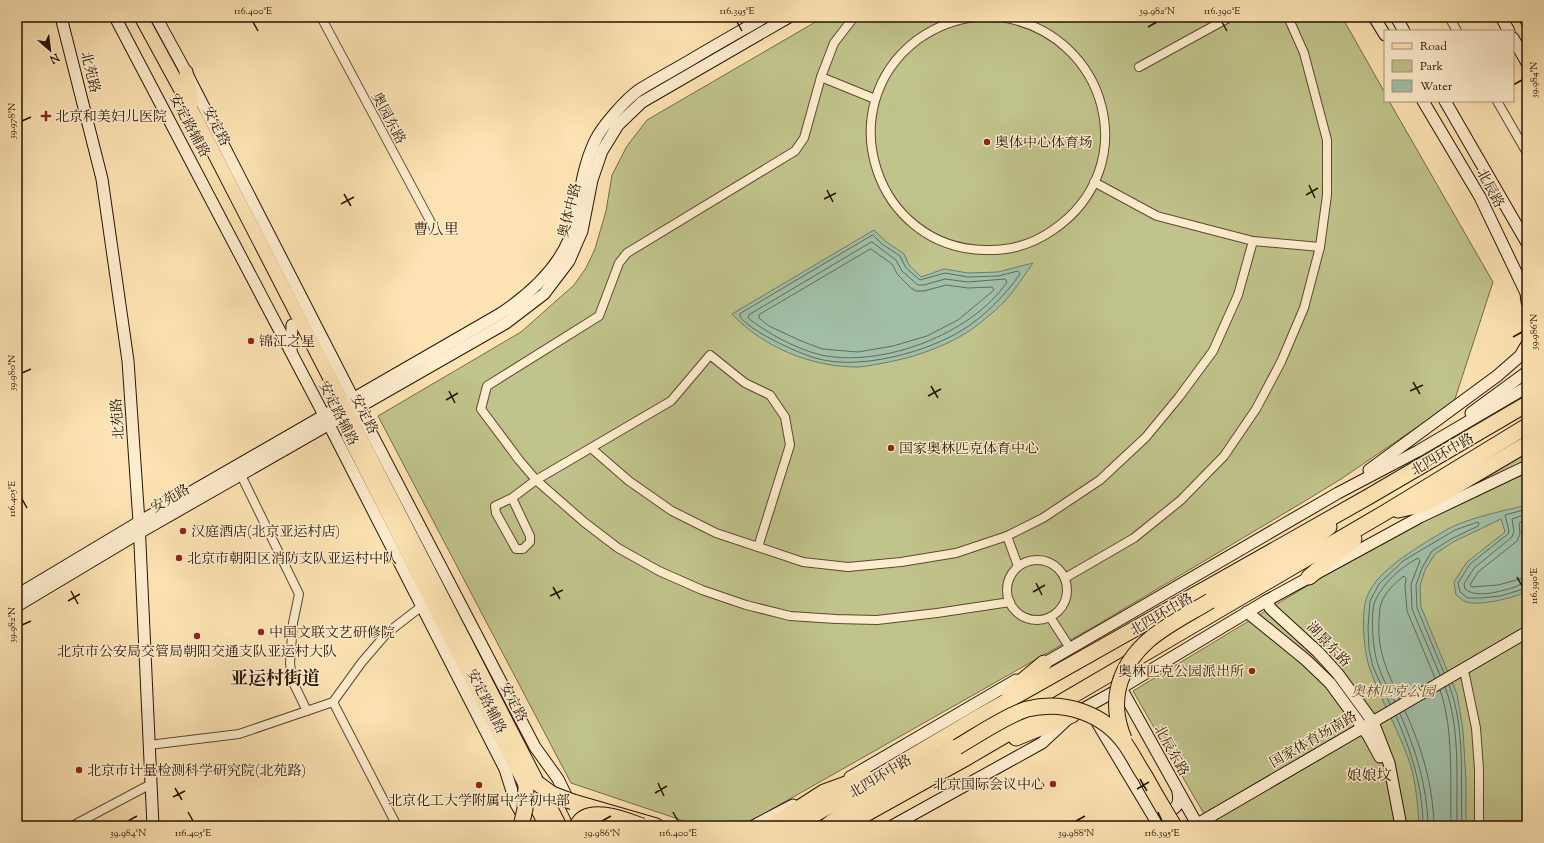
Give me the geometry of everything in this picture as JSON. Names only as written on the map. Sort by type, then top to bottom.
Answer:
[{"type":"highway","name":"北四环中路","points":[[796,826],[906,762],[977,718],[1368,497],[1527,404]]},
{"type":"highway","name":"北四环中路","points":[[844,826],[878,808],[962,753],[1386,512],[1527,426]]},
{"type":"highway","points":[[1309,577],[1386,512],[1425,504],[1527,444]]},
{"type":"highway","points":[[1174,826],[1126,744],[1119,727],[1116,710],[1116,694],[1124,670],[1136,650],[1156,633],[1308,544],[1368,497]]},
{"type":"highway","points":[[977,718],[1044,663]]},
{"type":"highway","points":[[962,753],[1008,718],[1025,710],[1042,706],[1060,706],[1076,709],[1090,714],[1115,732],[1126,744]]},
{"type":"highway","points":[[827,826],[841,815],[962,753],[1072,715]]},
{"type":"highway","points":[[771,826],[824,792],[906,762]]},
{"type":"highway","points":[[521,826],[532,785],[573,802],[656,826]]},
{"type":"highway","points":[[857,826],[878,808]]},
{"type":"highway","points":[[577,826],[586,817],[595,814],[620,818],[642,826]]},
{"type":"main road","name":"安定路","points":[[131,17],[188,122],[292,325],[341,412]]},
{"type":"main road","name":"安定路","points":[[141,17],[196,118],[341,412],[524,770],[532,785],[560,826]]},
{"type":"main road","points":[[186,72],[196,118]]},
{"type":"main road","name":"安定路","points":[[532,785],[546,826]]},
{"type":"street","name":"北苑路","points":[[62,17],[102,179],[128,360],[139,528],[153,826]]},
{"type":"street","name":"安定路辅路","points":[[115,17],[291,352],[341,412],[535,747],[558,778],[581,826]]},
{"type":"street","points":[[156,17],[186,72]]},
{"type":"street","name":"奥园东路","points":[[321,17],[435,230]]},
{"type":"street","name":"奥体中路","points":[[341,412],[500,314],[515,304],[542,280],[557,261],[568,241],[575,221],[580,186],[586,163],[596,140],[612,117],[638,91],[765,17]]},
{"type":"street","name":"奥体中路","points":[[341,412],[506,323],[544,294],[569,261],[582,231],[592,180],[602,152],[618,125],[642,102],[789,17]]},
{"type":"street","points":[[854,17],[834,43],[821,78],[804,138],[795,151],[628,253],[619,263],[598,316],[487,386],[481,409],[536,480],[584,522],[618,548],[659,571],[702,590],[753,607],[790,616],[877,620],[1010,602]]},
{"type":"street","points":[[976,17],[947,24],[929,32],[902,53],[880,86],[871,118],[871,142],[874,162],[882,185],[892,202],[905,216],[924,232],[946,243],[964,248],[989,250],[1013,248],[1032,242],[1049,233],[1069,218],[1085,199],[1094,182],[1103,155],[1105,128],[1100,100],[1082,63],[1062,43],[1039,28],[1012,18],[1001,17]]},
{"type":"street","points":[[1139,67],[1230,17]]},
{"type":"street","points":[[1065,578],[1134,538],[1181,500],[1224,456],[1256,409],[1281,362],[1304,308],[1320,247],[1327,195],[1327,140],[1304,53],[1288,17]]},
{"type":"street","points":[[1374,17],[1384,33]]},
{"type":"street","points":[[1396,17],[1403,30]]},
{"type":"street","points":[[1449,17],[1456,30]]},
{"type":"street","points":[[1501,17],[1508,30]]},
{"type":"street","points":[[1524,17],[1527,22]]},
{"type":"street","points":[[1514,40],[1527,63]]},
{"type":"street","name":"安定路辅路","points":[[186,72],[341,412],[422,606],[505,769],[516,804],[528,826]]},
{"type":"street","points":[[821,78],[876,99]]},
{"type":"street","name":"北辰路","points":[[1424,102],[1480,197],[1527,296]]},
{"type":"street","name":"北辰路","points":[[1446,102],[1527,243]]},
{"type":"street","points":[[1498,102],[1527,153]]},
{"type":"street","points":[[1094,182],[1157,216],[1253,241],[1320,247]]},
{"type":"street","points":[[591,448],[630,481],[672,511],[716,533],[803,562],[848,567],[901,562],[956,553],[1007,536],[1043,518],[1100,480],[1146,437],[1179,397],[1213,350],[1238,295],[1253,241]]},
{"type":"street","name":"安定路","points":[[291,352],[292,325]]},
{"type":"street","points":[[1338,493],[1497,376],[1520,356],[1527,344]]},
{"type":"street","points":[[512,498],[530,536],[530,542],[523,549],[516,549],[496,513],[495,506],[512,498],[536,480],[671,401],[710,355],[745,383],[770,395],[785,417],[790,445],[758,547]]},
{"type":"street","points":[[1418,451],[1527,372]]},
{"type":"street","name":"北四环中路","points":[[753,826],[789,806],[824,792],[1338,493],[1418,451],[1527,387]]},
{"type":"street","name":"安苑路","points":[[17,606],[139,528],[341,412]]},
{"type":"street","name":"安苑路","points":[[17,594],[241,475],[341,412]]},
{"type":"street","points":[[892,826],[1042,743],[1072,715],[1121,688],[1266,601],[1420,517],[1527,466]]},
{"type":"street","points":[[241,475],[299,594],[293,623],[290,663],[292,680],[306,710]]},
{"type":"street","points":[[1007,536],[1018,566]]},
{"type":"street","points":[[1044,560],[1053,564],[1060,570],[1065,578],[1067,586],[1065,600],[1058,612],[1050,617],[1041,619],[1027,617],[1015,610],[1010,602],[1007,593],[1008,583],[1018,566],[1026,562],[1044,560]]},
{"type":"street","name":"湖景东路","points":[[1266,601],[1271,609],[1318,652],[1338,674],[1373,722],[1389,762],[1401,826]]},
{"type":"street","points":[[149,745],[239,734],[333,702],[362,662],[387,633],[422,606]]},
{"type":"street","name":"湖景东路","points":[[1247,612],[1306,660],[1330,683],[1363,728],[1379,753],[1382,761],[1396,826]]},
{"type":"street","points":[[1050,617],[1070,648]]},
{"type":"street","name":"国家体育场南路","points":[[1196,825],[1310,757],[1459,675],[1527,632]]},
{"type":"street","points":[[1459,675],[1476,728],[1479,768],[1479,826]]},
{"type":"street","name":"北辰东路","points":[[1121,688],[1196,825]]},
{"type":"street","points":[[333,702],[397,826]]},
{"type":"street","points":[[1088,707],[1159,826]]},
{"type":"street","points":[[72,826],[151,784]]},
{"type":"street","points":[[1150,809],[1161,815],[1177,807],[1180,801],[1178,791]]},
{"type":"green space","name":"国家奥林匹克体育中心","points":[[824,17],[1342,17],[1384,91],[1384,102],[1390,102],[1493,282],[1454,402],[1341,479],[1305,501],[1095,626],[742,826],[699,826],[571,783],[378,416],[521,332],[574,285],[586,268],[595,249],[606,211],[612,175],[627,146],[647,120]]},
{"type":"green space","name":"奥林匹克公园","points":[[1527,453],[1527,826],[1211,826],[1133,691]]},
{"type":"green space","points":[[593,818],[634,826],[587,826],[586,823]]},
{"type":"water","points":[[874,230],[885,241],[904,254],[909,265],[921,277],[944,269],[968,273],[998,272],[1033,263],[1016,288],[1004,302],[966,333],[946,344],[924,353],[868,366],[840,366],[805,359],[789,353],[758,336],[744,326],[732,314]]},
{"type":"water","points":[[1527,505],[1527,591],[1506,599],[1480,603],[1466,602],[1456,595],[1454,582],[1467,562],[1505,532],[1501,519],[1453,542],[1435,554],[1425,570],[1420,586],[1421,607],[1457,694],[1463,730],[1466,781],[1466,826],[1419,826],[1414,779],[1410,763],[1401,739],[1374,681],[1368,662],[1363,624],[1366,600],[1376,581],[1393,565],[1445,530],[1472,519]]},
{"type":"place","name":"北京和美妇儿医院","points":[[46,116]]},
{"type":"place","name":"奥体中心体育场","points":[[987,142]]},
{"type":"place","name":"锦江之星","points":[[251,341]]},
{"type":"place","name":"国家奥林匹克体育中心","points":[[891,448]]},
{"type":"place","name":"汉庭酒店(北京亚运村店)","points":[[183,531]]},
{"type":"place","name":"北京市朝阳区消防支队亚运村中队","points":[[179,558]]},
{"type":"place","name":"中国文联文艺研修院","points":[[261,632]]},
{"type":"place","name":"北京市公安局交管局朝阳交通支队亚运村大队","points":[[197,636]]},
{"type":"place","name":"奥林匹克公园派出所","points":[[1252,671]]},
{"type":"place","name":"北京市计量检测科学研究院(北苑路)","points":[[79,770]]},
{"type":"place","name":"北京国际会议中心","points":[[1053,784]]},
{"type":"place","name":"北京化工大学附属中学初中部","points":[[479,785]]},
{"type":"district","name":"曹八里","points":[[436,229]]},
{"type":"district","name":"亚运村街道","points":[[275,678]]},
{"type":"district","name":"娘娘坟","points":[[1369,775]]}]
